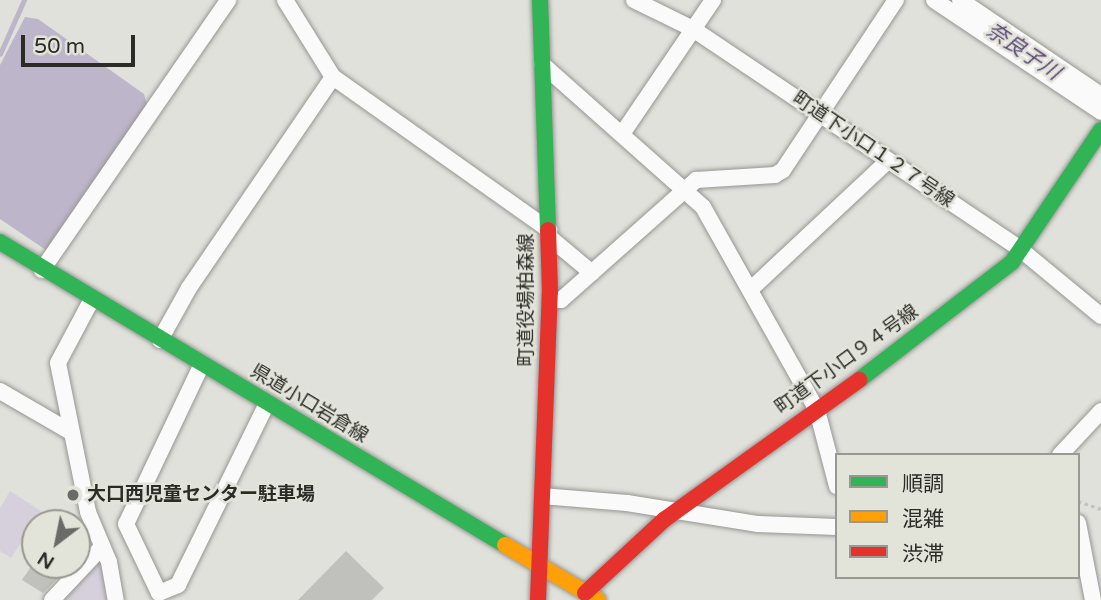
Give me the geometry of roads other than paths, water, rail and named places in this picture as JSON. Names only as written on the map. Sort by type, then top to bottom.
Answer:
[{"type":"street","points":[[42,270],[228,0]]},
{"type":"street","points":[[285,0],[333,76],[549,233],[592,273]]},
{"type":"street","name":"町道役場柏森線","points":[[538,600],[550,300],[540,0]]},
{"type":"street","name":"町道下小口１２７号線","points":[[634,0],[693,29],[1020,249],[1101,315]]},
{"type":"street","points":[[622,134],[713,0]]},
{"type":"street","points":[[550,300],[561,300],[696,180],[775,175],[783,170],[895,0]]},
{"type":"street","points":[[934,0],[1101,112]]},
{"type":"street","points":[[960,0],[1101,95]]},
{"type":"street","points":[[542,64],[686,189],[703,207],[817,411],[835,478]]},
{"type":"street","points":[[160,340],[189,288],[333,76]]},
{"type":"street","name":"町道下小口９４号線","points":[[592,596],[675,513],[817,411],[1012,262],[1101,130]]},
{"type":"street","points":[[751,289],[888,161]]},
{"type":"street","name":"県道小口岩倉線","points":[[0,242],[42,270],[592,596]]},
{"type":"street","points":[[92,299],[59,357],[69,431],[101,548],[109,562],[116,600]]},
{"type":"street","points":[[202,365],[126,524],[159,593],[178,585],[267,403]]},
{"type":"street","points":[[0,391],[69,431]]},
{"type":"street","points":[[1062,453],[1101,411]]},
{"type":"street","points":[[542,496],[626,503],[675,513],[758,524],[835,527]]},
{"type":"street","points":[[1080,533],[1093,600]]},
{"type":"street","points":[[52,600],[101,548]]},
{"type":"waterway","name":"奈良子川","points":[[0,54],[24,0]]},
{"type":"place","name":"大口西児童センター駐車場","points":[[73,495]]}]
